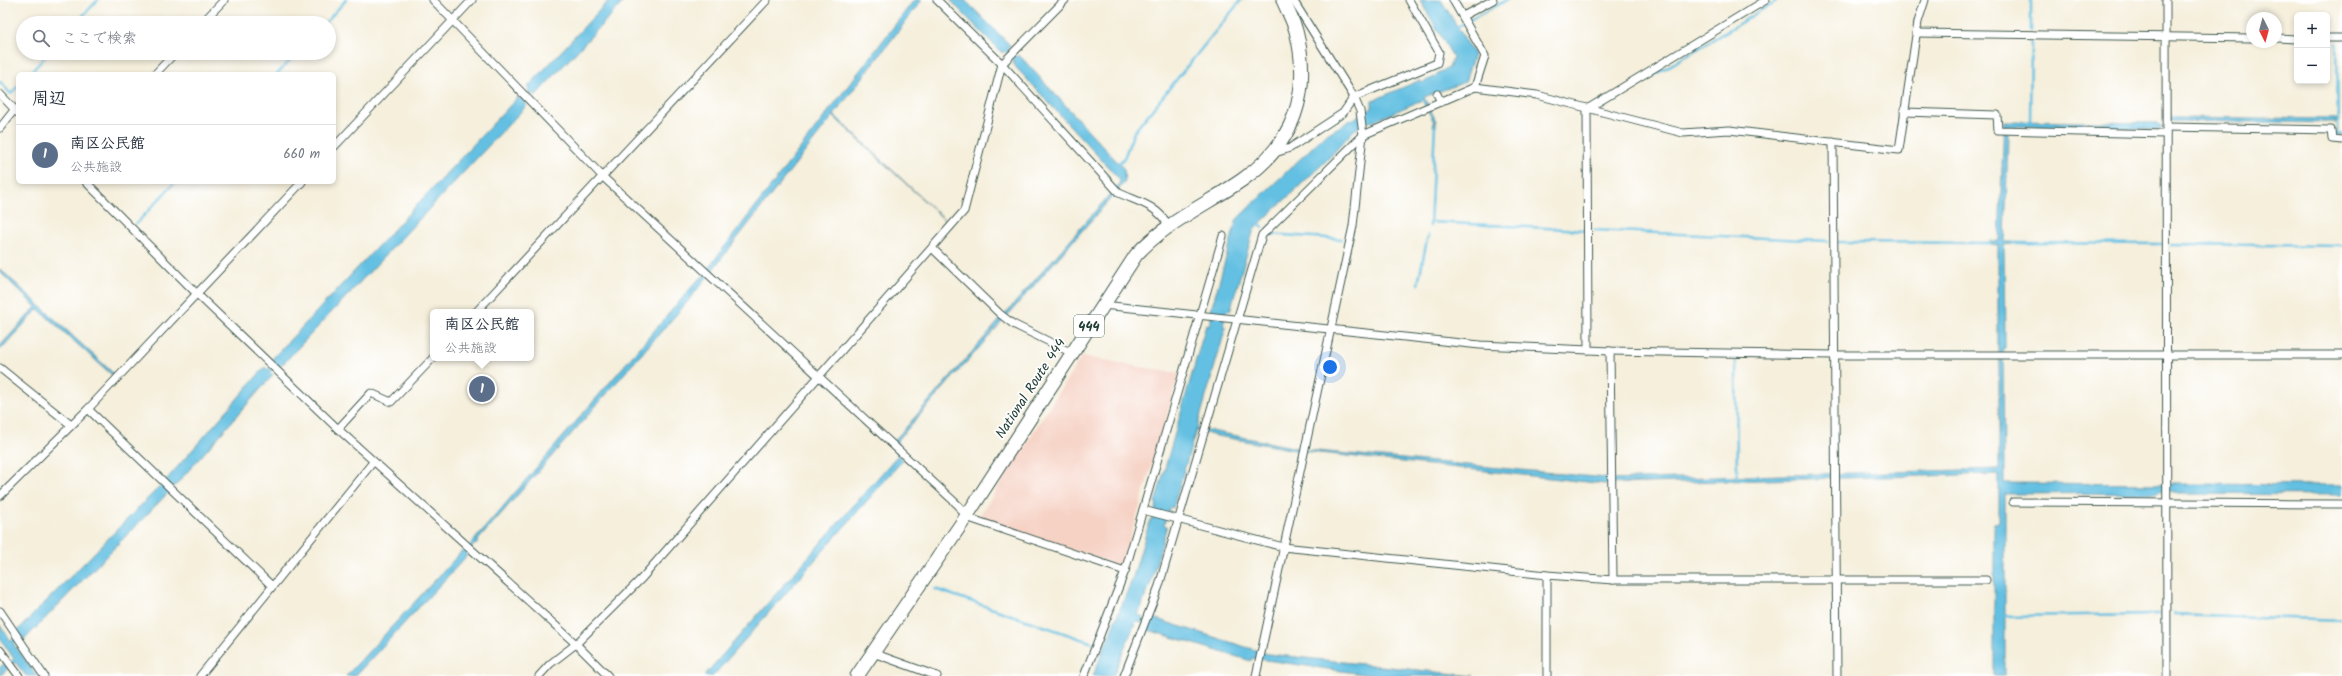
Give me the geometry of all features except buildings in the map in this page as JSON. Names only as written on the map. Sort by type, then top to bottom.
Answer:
[{"type":"highway","name":"National Route 444","points":[[857,676],[966,517],[1102,305],[1136,255],[1149,240],[1168,225],[1242,180],[1275,152],[1284,138],[1297,109],[1301,83],[1300,55],[1296,30],[1283,0]]},
{"type":"street","points":[[209,16],[224,0]]},
{"type":"street","points":[[433,0],[603,177],[707,275],[959,506],[966,517],[1125,571]]},
{"type":"street","points":[[336,145],[472,0]]},
{"type":"street","points":[[479,309],[767,0]]},
{"type":"street","points":[[937,0],[1002,64],[1119,193],[1145,202],[1164,218],[1168,225]]},
{"type":"street","points":[[540,676],[550,664],[576,644],[642,578],[964,211],[1002,64],[1065,0]]},
{"type":"street","points":[[1256,676],[1353,226],[1363,135],[1358,106],[1354,97],[1293,0]]},
{"type":"street","points":[[1275,152],[1290,148],[1343,113],[1354,97],[1437,63],[1439,52],[1409,0]]},
{"type":"street","points":[[1453,0],[1485,56],[1475,87]]},
{"type":"street","points":[[1465,21],[1493,0]]},
{"type":"street","points":[[1587,109],[1766,0]]},
{"type":"street","points":[[1124,676],[1160,586],[1234,319],[1262,235],[1363,135],[1475,87],[1536,95],[1683,133],[1729,130],[1899,150],[1916,33],[1925,0]]},
{"type":"street","points":[[2166,0],[2165,355],[2167,676]]},
{"type":"street","points":[[1916,33],[2246,38]]},
{"type":"street","points":[[2282,38],[2294,38]]},
{"type":"street","points":[[2330,38],[2342,38]]},
{"type":"street","points":[[157,72],[168,60]]},
{"type":"street","points":[[1426,68],[1429,76]]},
{"type":"street","points":[[0,94],[16,111],[0,128]]},
{"type":"street","points":[[1437,94],[1441,102]]},
{"type":"street","points":[[1587,109],[1588,350]]},
{"type":"street","points":[[1904,112],[1996,115],[1998,130],[2331,130],[2332,139],[2342,140]]},
{"type":"street","points":[[1833,142],[1837,676]]},
{"type":"street","points":[[88,184],[197,294],[338,430],[576,644],[608,676]]},
{"type":"street","points":[[0,496],[88,409],[300,184]]},
{"type":"street","points":[[1084,676],[1125,571],[1203,316],[1223,236]]},
{"type":"street","points":[[932,248],[1000,314],[1008,320],[1072,353]]},
{"type":"street","points":[[1102,305],[1480,345],[1610,351],[1834,355],[2342,355]]},
{"type":"street","points":[[1610,351],[1614,580]]},
{"type":"street","points":[[338,430],[371,393],[392,402],[430,361]]},
{"type":"street","points":[[0,368],[71,425]]},
{"type":"street","points":[[88,409],[272,586]]},
{"type":"street","points":[[200,676],[373,462]]},
{"type":"street","points":[[2013,502],[2342,504]]},
{"type":"street","points":[[1143,510],[1283,547],[1547,575],[1614,580],[1986,580]]},
{"type":"street","points":[[1547,575],[1547,676]]},
{"type":"street","points":[[0,611],[44,676]]},
{"type":"street","points":[[0,650],[19,676]]},
{"type":"street","points":[[873,653],[937,676]]},
{"type":"shaded area","points":[[1082,356],[1179,374],[1122,566],[977,520]]},
{"type":"water","points":[[609,0],[625,0],[535,96],[532,93],[524,102],[527,105],[280,367],[277,364],[270,372],[273,375],[174,487],[172,485],[167,490],[169,492],[24,640],[21,637],[13,643],[37,676],[26,676],[15,662],[0,676],[0,667],[4,664],[6,666],[14,659],[0,638],[0,625],[11,641],[19,634],[17,631],[161,485],[163,487],[168,482],[166,480],[265,367],[268,370],[275,362],[272,359],[518,97],[521,99],[529,90],[527,88]]},
{"type":"water","points":[[914,0],[922,0],[834,115],[946,221],[833,116],[689,300],[479,539],[476,545],[475,544],[466,554],[467,555],[463,560],[355,676],[346,676],[462,551],[464,552],[696,282],[708,272],[709,267]]},
{"type":"water","points":[[950,0],[965,0],[1011,46],[1008,49],[1017,57],[1019,55],[1124,169],[1125,182],[897,441],[902,461],[713,676],[704,676],[896,457],[898,458],[894,441],[1119,184],[1120,180],[1012,63],[1014,61],[1005,51],[1002,53]]},
{"type":"water","points":[[1420,0],[1441,0],[1474,54],[1465,82],[1424,97],[1436,121],[1436,127],[1433,126],[1434,122],[1422,100],[1372,122],[1370,121],[1354,130],[1328,159],[1254,229],[1230,311],[1227,310],[1223,326],[1226,327],[1197,428],[1307,450],[1606,478],[1606,480],[1999,469],[2000,364],[1998,348],[1998,245],[1991,244],[1990,241],[1999,241],[2004,121],[2159,123],[2162,127],[2159,129],[2006,126],[2006,133],[2008,133],[2005,242],[2013,242],[2013,244],[2004,245],[2004,483],[2342,485],[2342,495],[2177,494],[2164,490],[2155,493],[2005,494],[2005,676],[1994,676],[1994,523],[1999,522],[1999,474],[1605,484],[1301,451],[1212,435],[1196,430],[1173,508],[1170,507],[1164,525],[1167,526],[1151,582],[1138,615],[1144,617],[1142,623],[1136,621],[1113,676],[1093,676],[1133,577],[1150,520],[1152,520],[1157,504],[1155,503],[1206,325],[1209,326],[1213,311],[1211,310],[1237,219],[1325,135],[1372,108],[1372,101],[1420,80],[1421,83],[1437,76],[1437,73],[1449,68],[1453,57]]},
{"type":"water","points":[[2169,117],[2336,119],[2336,123],[2170,121]]},
{"type":"water","points":[[0,269],[113,373],[112,375],[38,309],[0,350],[0,346],[36,307],[0,272]]},
{"type":"water","points":[[1153,618],[1268,654],[1474,676],[1376,676],[1252,658],[1251,661],[1148,630]]},
{"type":"waterway","points":[[83,16],[98,0]]},
{"type":"waterway","points":[[331,16],[346,0]]},
{"type":"waterway","points":[[1117,165],[1124,158],[1134,132],[1241,0]]},
{"type":"waterway","points":[[1455,28],[1507,0]]},
{"type":"waterway","points":[[1610,102],[1778,0]]},
{"type":"waterway","points":[[2031,0],[2031,31]]},
{"type":"waterway","points":[[2030,124],[2031,39]]},
{"type":"waterway","points":[[2337,43],[2338,134],[2342,134]]},
{"type":"waterway","points":[[31,72],[42,60]]},
{"type":"waterway","points":[[279,72],[290,60]]},
{"type":"waterway","points":[[0,82],[11,94],[16,88]]},
{"type":"waterway","points":[[1430,226],[1435,125]]},
{"type":"waterway","points":[[136,224],[173,184]]},
{"type":"waterway","points":[[1431,222],[1584,230]]},
{"type":"waterway","points":[[1259,223],[1263,227]]},
{"type":"waterway","points":[[1594,230],[1828,241]]},
{"type":"waterway","points":[[1269,234],[1342,239]]},
{"type":"waterway","points":[[1418,284],[1428,235]]},
{"type":"waterway","points":[[1838,242],[1992,243]]},
{"type":"waterway","points":[[2011,243],[2161,244]]},
{"type":"waterway","points":[[2171,244],[2342,246]]},
{"type":"waterway","points":[[1736,362],[1737,478]]},
{"type":"waterway","points":[[935,589],[1093,643]]},
{"type":"waterway","points":[[2003,616],[2160,614]]},
{"type":"waterway","points":[[2173,614],[2342,620]]},
{"type":"waterway","points":[[1099,645],[1106,647]]},
{"type":"place","name":"南区公民館","points":[[482,389]]}]
